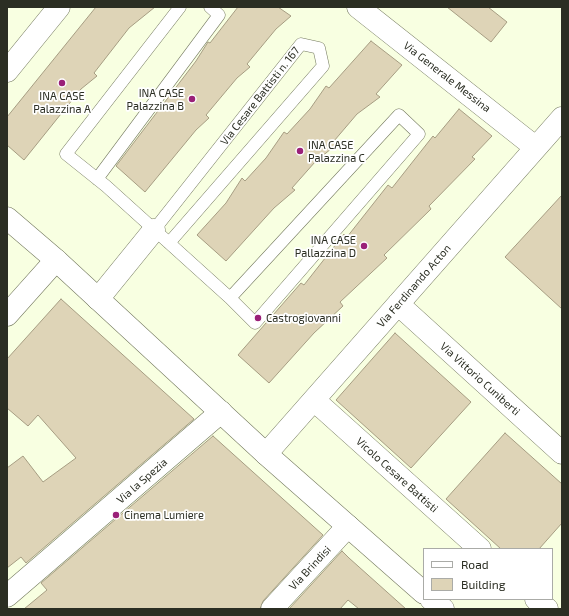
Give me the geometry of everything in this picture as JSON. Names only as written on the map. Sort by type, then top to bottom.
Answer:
[{"type":"street","points":[[7,71],[59,7]]},
{"type":"street","name":"Via Generale Messina","points":[[358,7],[535,147]]},
{"type":"street","name":"Via Ferdinando Acton","points":[[266,454],[562,118]]},
{"type":"street","points":[[7,218],[56,260],[266,454],[423,592]]},
{"type":"street","points":[[98,299],[161,236]]},
{"type":"street","points":[[7,315],[56,260]]},
{"type":"street","name":"Via Vittorio Cuniberti","points":[[398,304],[562,453]]},
{"type":"street","name":"Vicolo Cesare Battisti","points":[[314,400],[479,548]]},
{"type":"street","name":"Via la Spezia","points":[[7,596],[221,412]]},
{"type":"street","name":"Via Brindisi","points":[[272,609],[348,526]]},
{"type":"street","points":[[432,600],[443,609]]},
{"type":"street","points":[[537,600],[547,609]]},
{"type":"lane","points":[[180,7],[66,154],[101,182],[230,298],[255,323],[419,134],[399,115],[230,298]]},
{"type":"lane","points":[[101,182],[219,15],[210,7]]},
{"type":"lane","name":"Via Cesare Battisti n. 167","points":[[301,44],[319,48],[323,66],[161,236],[301,44]]},
{"type":"building","name":"INA CASE Palazzina A","points":[[96,7],[155,7],[129,28],[94,73],[97,76],[81,89],[24,160],[7,145],[7,117]]},
{"type":"building","name":"INA CASE Palazzina B","points":[[238,7],[278,7],[291,16],[276,29],[247,64],[250,67],[237,78],[206,115],[209,118],[196,130],[145,192],[116,166],[196,61],[208,42],[210,43]]},
{"type":"building","points":[[447,7],[488,7],[507,22],[491,42]]},
{"type":"building","name":"INA CASE Palazzina C","points":[[371,41],[402,65],[376,94],[380,97],[357,114],[334,141],[337,144],[315,162],[292,188],[295,190],[274,208],[226,261],[197,235],[226,203],[242,178],[245,181],[266,158],[284,132],[287,134],[310,109],[326,86],[329,88]]},
{"type":"building","name":"INA CASE Pallazzina D","points":[[459,109],[492,136],[472,157],[475,159],[429,206],[431,209],[384,255],[387,258],[340,302],[343,306],[314,333],[269,383],[238,355],[301,283],[304,285],[344,234],[347,237],[388,185],[392,188],[433,136],[435,138]]},
{"type":"building","points":[[562,195],[562,309],[505,257]]},
{"type":"building","points":[[61,299],[194,419],[26,563],[21,557],[7,568],[7,468],[23,456],[43,482],[76,458],[38,415],[28,426],[7,408],[7,359]]},
{"type":"building","points":[[395,333],[471,402],[411,468],[336,400]]},
{"type":"building","points":[[505,433],[562,484],[562,523],[540,548],[500,548],[446,499]]},
{"type":"building","points":[[213,436],[323,535],[263,601],[260,609],[24,609],[47,590],[41,583]]},
{"type":"building","points":[[342,551],[406,609],[359,609],[348,600],[340,609],[289,609]]},
{"type":"place","name":"INA CASE Palazzina A","points":[[62,83]]},
{"type":"place","name":"INA CASE Palazzina B","points":[[192,99]]},
{"type":"place","name":"INA CASE Palazzina C","points":[[300,151]]},
{"type":"place","name":"INA CASE Pallazzina D","points":[[364,246]]},
{"type":"place","name":"Castrogiovanni","points":[[258,318]]},
{"type":"place","name":"Cinema Lumiere","points":[[116,515]]}]
